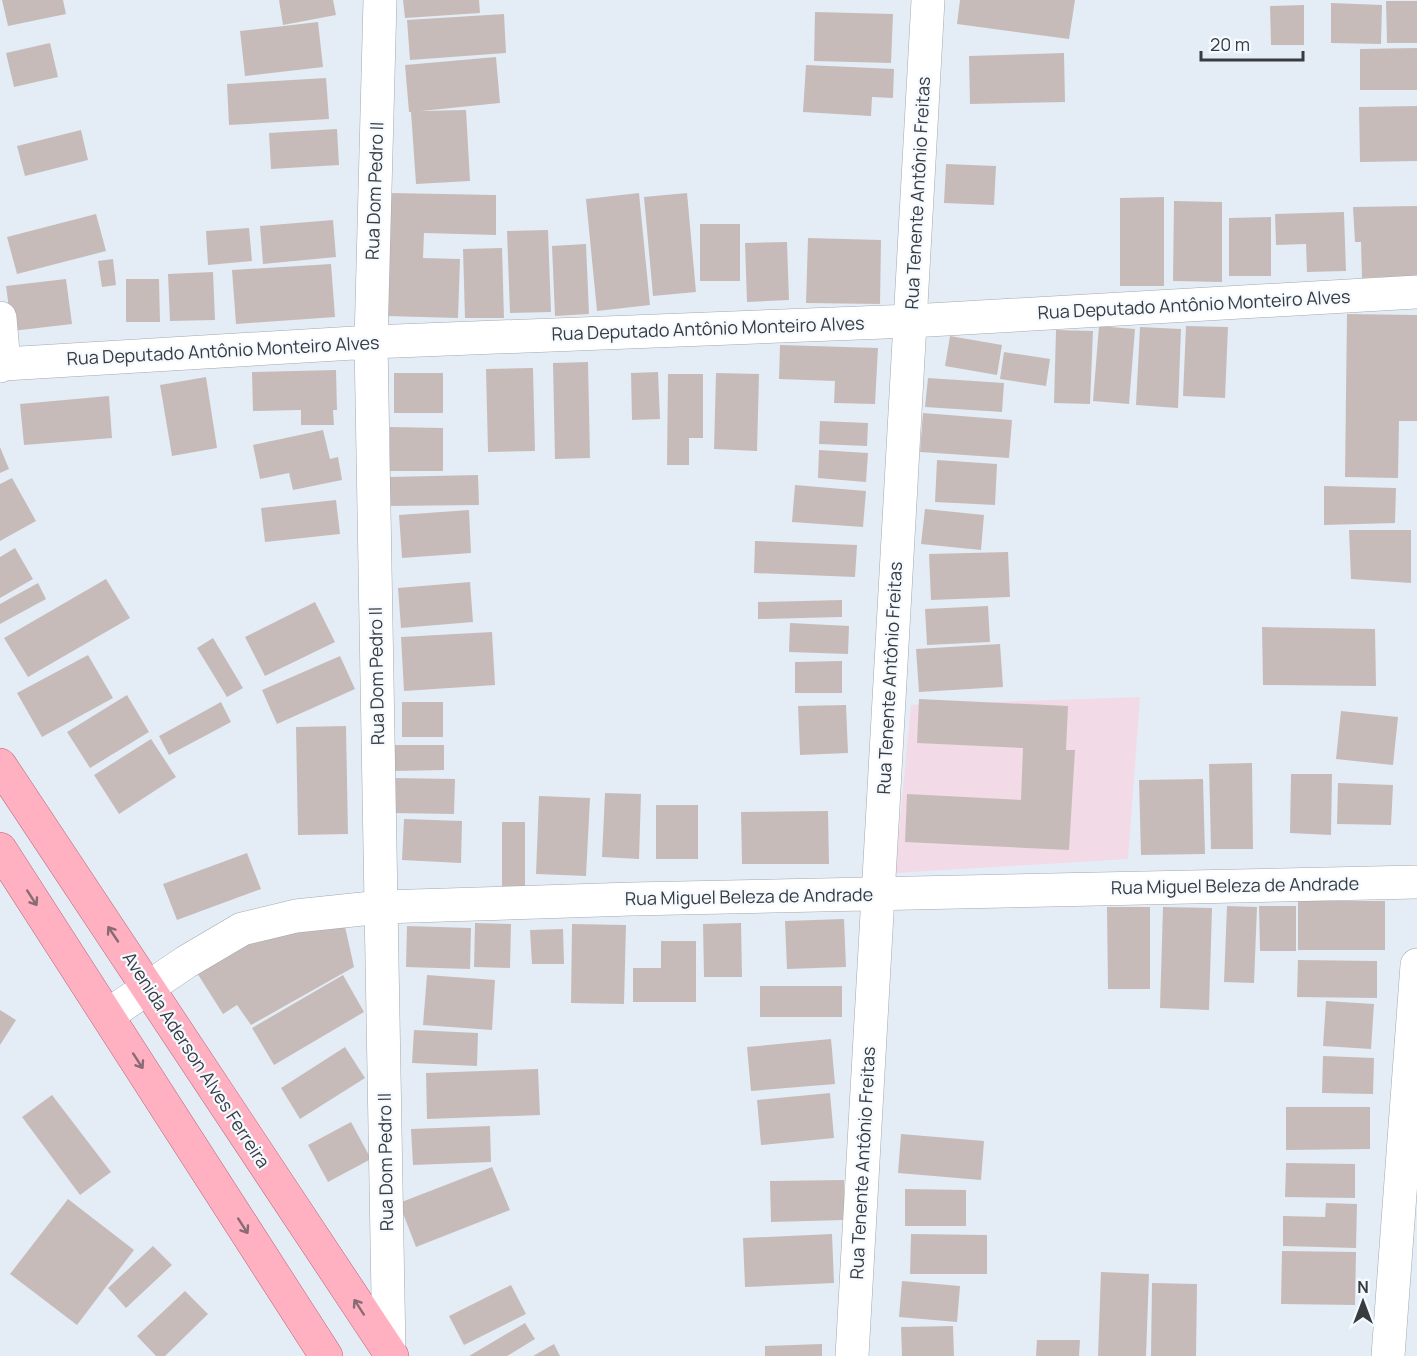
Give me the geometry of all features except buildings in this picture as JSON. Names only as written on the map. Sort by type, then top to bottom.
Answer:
[{"type":"main road","name":"Avenida Aderson Alves Ferreira","points":[[0,765],[390,1354]]},
{"type":"main road","points":[[0,849],[326,1356]]},
{"type":"street","name":"Rua Dom Pedro II","points":[[380,0],[370,342],[390,1354]]},
{"type":"street","name":"Rua Tenente Antônio Freitas","points":[[852,1356],[928,0]]},
{"type":"street","name":"Rua Deputado Antônio Monteiro Alves","points":[[2,365],[370,342],[911,321],[1417,292]]},
{"type":"street","points":[[0,318],[2,365]]},
{"type":"street","name":"Rua Miguel Beleza de Andrade","points":[[108,1015],[186,962],[242,929],[296,916],[381,907],[1417,882]]},
{"type":"street","points":[[1388,1356],[1417,965]]},
{"type":"shaded area","points":[[1140,697],[1128,859],[895,873],[911,705]]}]
